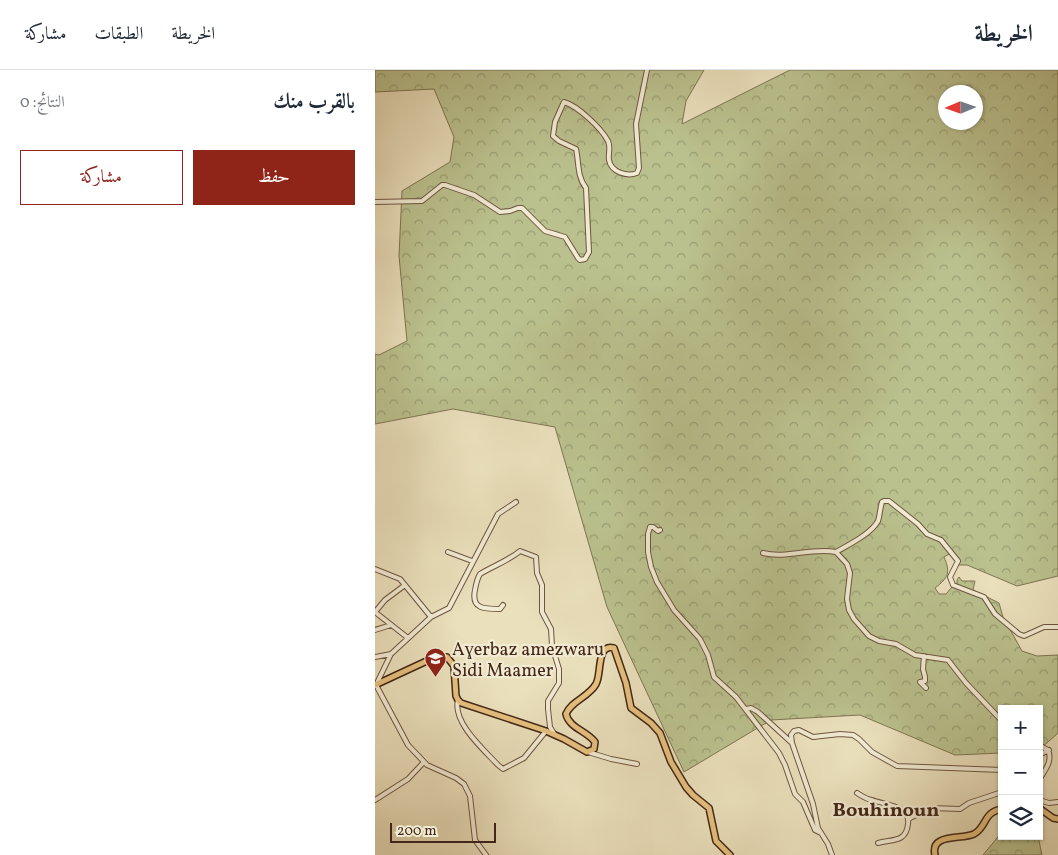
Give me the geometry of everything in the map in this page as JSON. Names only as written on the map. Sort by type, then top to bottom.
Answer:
[{"type":"main road","points":[[375,685],[431,659],[442,656],[447,657],[454,666],[458,700],[467,707],[555,735],[587,752],[594,749],[595,742],[590,736],[569,722],[566,714],[570,708],[596,685],[602,651],[607,647],[613,648],[617,653],[631,708],[651,723],[660,733],[671,762],[686,787],[693,796],[709,808],[716,841],[730,855]]},
{"type":"main road","points":[[935,855],[934,848],[938,841],[974,834],[989,814],[998,811]]},
{"type":"main road","points":[[1043,811],[1053,818],[1058,819]]},
{"type":"street","points":[[375,202],[422,201],[442,185],[445,185],[474,196],[500,212],[522,208],[545,231],[565,237],[578,258],[585,260],[589,252],[586,188],[579,171],[576,149],[553,136],[555,122],[564,102],[570,104],[590,120],[608,142],[609,159],[612,167],[624,174],[637,173],[639,168],[636,124],[647,70]]},
{"type":"street","points":[[763,554],[836,552],[855,542],[873,527],[879,519],[882,502],[885,500],[889,501],[918,524],[927,534],[941,540],[954,554],[958,561],[951,577],[953,585],[984,597],[995,614],[1019,634],[1025,636],[1044,627],[1058,627]]},
{"type":"street","points":[[487,855],[475,840],[470,796],[464,784],[424,762],[408,745],[375,685],[391,654],[431,617],[449,608],[498,514],[516,502]]},
{"type":"street","points":[[660,530],[657,531],[650,527],[647,539],[649,562],[657,582],[674,610],[700,639],[708,656],[714,677],[732,692],[779,753],[795,794],[803,802],[816,832],[821,833]]},
{"type":"street","points":[[503,606],[500,609],[494,609],[477,606],[474,603],[473,598],[480,574],[520,551],[534,555],[536,557],[537,573],[542,585],[542,612],[551,629],[552,646],[559,669],[559,683],[548,701],[550,727],[555,735]]},
{"type":"street","points":[[448,552],[473,561]]},
{"type":"street","points":[[836,552],[847,564],[850,577],[847,602],[857,623],[875,640],[893,642],[912,654],[943,658],[949,661],[966,683],[998,717]]},
{"type":"street","points":[[375,569],[400,579],[431,617]]},
{"type":"street","points":[[405,585],[385,600],[375,612],[408,638]]},
{"type":"street","points":[[375,630],[391,625]]},
{"type":"street","points":[[375,658],[391,654]]},
{"type":"street","points":[[924,656],[923,669],[925,681],[920,682],[926,688]]},
{"type":"street","points":[[458,700],[458,711],[469,732],[503,769],[524,758],[546,732]]},
{"type":"street","points":[[746,709],[752,708],[792,743]]},
{"type":"street","points":[[832,855],[827,841],[821,833],[792,743],[791,734],[796,730],[813,737],[843,734],[857,738],[870,751],[890,764],[897,766],[998,770]]},
{"type":"street","points":[[1043,747],[1049,750]]},
{"type":"street","points":[[1043,753],[1049,750]]},
{"type":"street","points":[[1043,773],[1050,760],[1049,750]]},
{"type":"street","points":[[587,752],[611,760],[637,764]]},
{"type":"street","points":[[375,800],[408,778],[424,762]]},
{"type":"street","points":[[857,793],[871,800],[898,808],[904,812],[908,820],[906,832],[902,838],[895,841],[878,843]]},
{"type":"street","points":[[908,820],[931,808],[960,809],[969,803],[998,793]]},
{"type":"street","points":[[1043,801],[1058,802]]},
{"type":"green space","points":[[375,70],[704,70],[686,101],[682,124],[790,70],[1058,70],[1058,576],[1017,586],[967,565],[959,565],[951,553],[944,557],[948,571],[947,575],[935,588],[939,594],[946,594],[957,584],[959,577],[962,581],[975,581],[973,590],[999,603],[1003,617],[1022,651],[1037,656],[1058,655],[1058,733],[1043,746],[1043,705],[998,705],[998,753],[955,755],[860,715],[771,720],[684,772],[607,607],[555,427],[453,409],[375,424],[375,354],[379,355],[407,341],[399,256],[402,191],[450,162],[454,137],[434,89],[375,92]]},
{"type":"green space","points":[[998,837],[998,840],[1039,840],[1042,855],[983,855]]},
{"type":"place","name":"Aɣerbaz amezwaru Sidi Maamer","points":[[436,678]]},
{"type":"district","name":"Bouhinoun","points":[[886,809]]}]
